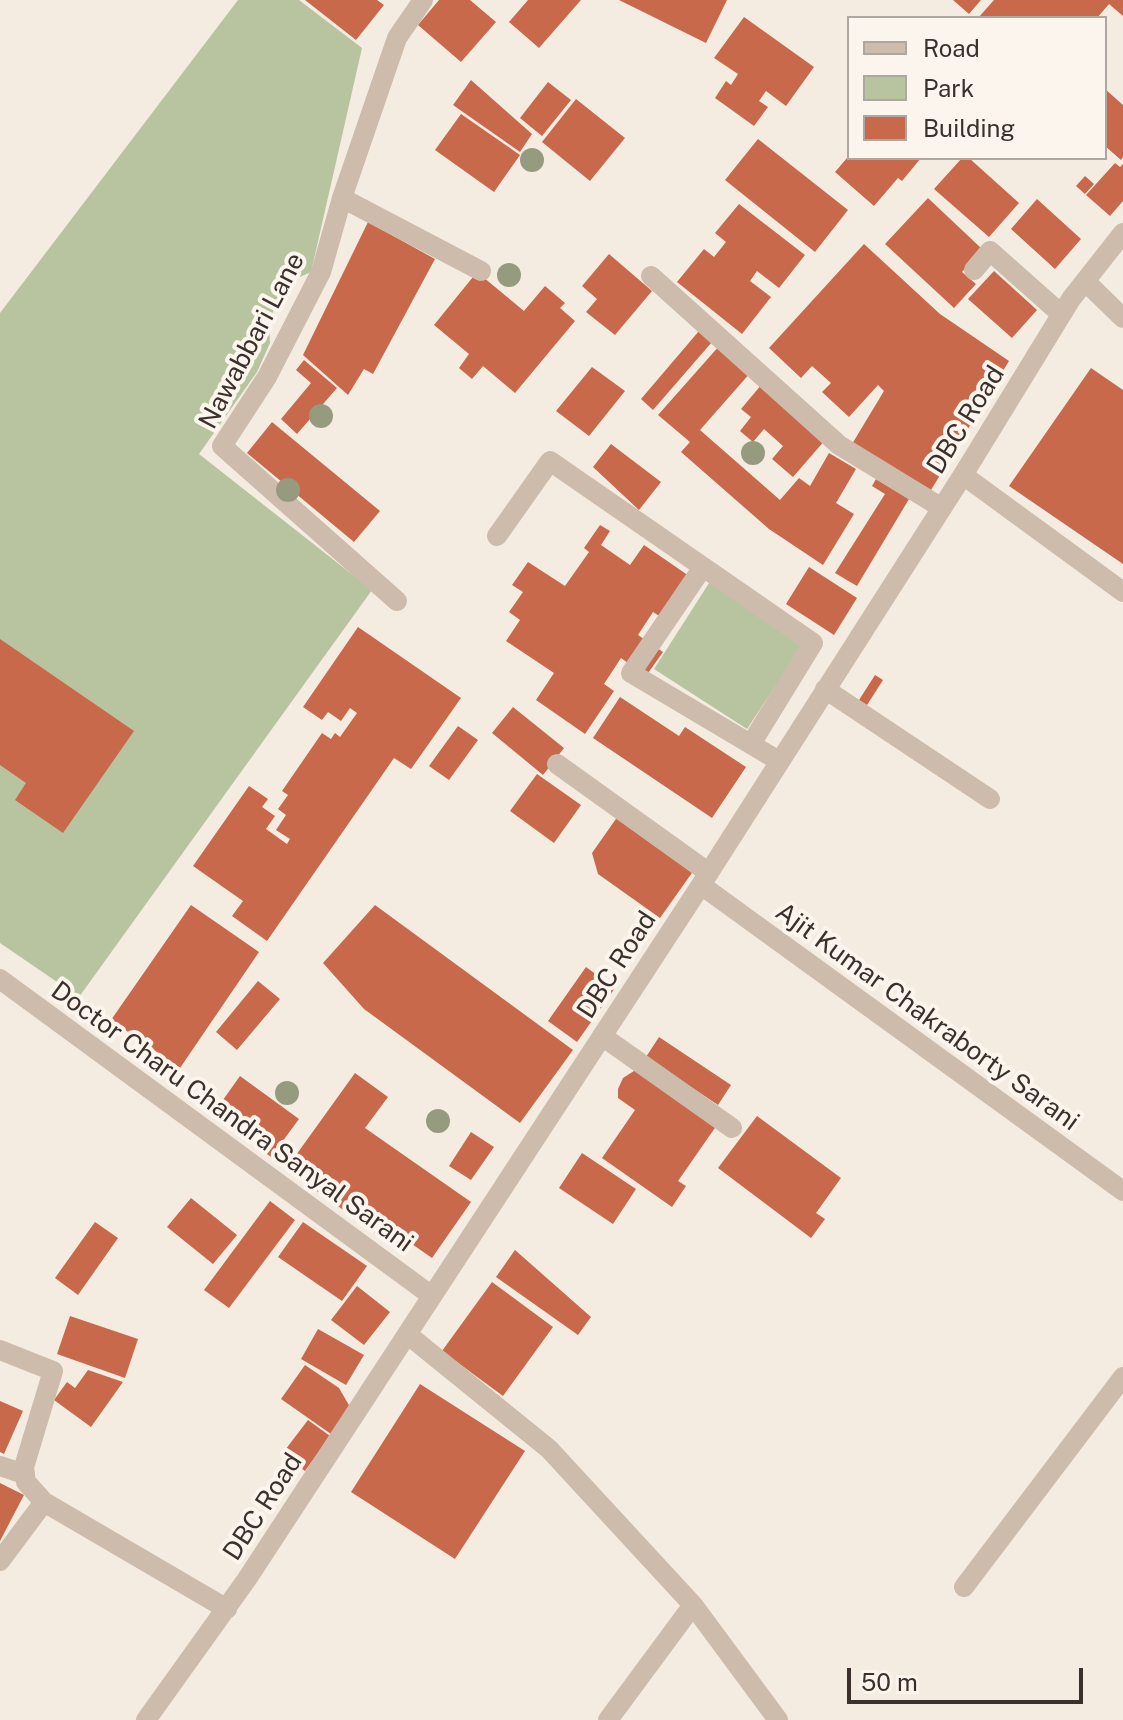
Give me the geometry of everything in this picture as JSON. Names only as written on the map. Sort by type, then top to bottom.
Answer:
[{"type":"street","name":"Nawabbari Lane","points":[[397,601],[222,446],[267,377],[321,272],[342,198],[397,38],[423,0]]},
{"type":"street","points":[[342,198],[481,271]]},
{"type":"street","name":"DBC Road","points":[[146,1720],[227,1609],[705,879],[963,475],[1061,314],[1123,233]]},
{"type":"street","points":[[974,270],[990,251],[1061,314]]},
{"type":"street","points":[[651,276],[839,445],[875,470],[942,508]]},
{"type":"street","points":[[1085,281],[1123,318]]},
{"type":"street","points":[[497,536],[550,461],[813,643],[751,744]]},
{"type":"street","points":[[963,475],[1123,592]]},
{"type":"street","points":[[703,567],[631,673],[779,761]]},
{"type":"street","points":[[825,689],[990,799]]},
{"type":"street","name":"Ajit Kumar Chakraborty Sarani","points":[[557,764],[705,879],[1123,1191]]},
{"type":"street","name":"Doctor Charu Chandra Sanyal Sarani","points":[[0,979],[432,1296]]},
{"type":"street","points":[[602,1036],[732,1128]]},
{"type":"street","points":[[407,1334],[549,1449],[693,1605],[778,1720]]},
{"type":"street","points":[[0,1350],[53,1371],[26,1456],[24,1474],[33,1491],[44,1502],[227,1609]]},
{"type":"street","points":[[964,1587],[1123,1377]]},
{"type":"street","points":[[0,1466],[24,1474]]},
{"type":"street","points":[[2,1553],[44,1502]]},
{"type":"street","points":[[608,1720],[693,1605]]},
{"type":"green space","points":[[238,0],[299,0],[362,48],[311,272],[293,280],[280,296],[269,321],[270,343],[257,372],[199,454],[372,590],[79,997],[0,943],[0,313]]},
{"type":"green space","points":[[711,580],[805,641],[747,729],[654,669]]},
{"type":"building","points":[[305,0],[377,0],[384,5],[356,40]]},
{"type":"building","points":[[439,0],[470,0],[496,22],[461,62],[418,25]]},
{"type":"building","points":[[528,0],[581,0],[539,48],[509,22]]},
{"type":"building","points":[[619,0],[727,0],[706,43]]},
{"type":"building","points":[[953,0],[981,0],[969,14]]},
{"type":"building","points":[[994,0],[1123,0],[1123,16],[1109,4],[1099,16],[980,16]]},
{"type":"building","points":[[744,17],[814,67],[786,106],[766,91],[759,101],[768,107],[754,126],[715,98],[726,81],[731,85],[738,74],[714,58]]},
{"type":"building","points":[[471,80],[532,134],[520,152],[453,105]]},
{"type":"building","points":[[548,82],[571,100],[542,136],[520,118]]},
{"type":"building","points":[[1107,91],[1123,105],[1121,160],[1107,148]]},
{"type":"building","points":[[576,99],[625,138],[590,181],[542,142]]},
{"type":"building","points":[[461,114],[520,155],[494,192],[435,150]]},
{"type":"building","points":[[758,139],[848,210],[815,252],[725,180]]},
{"type":"building","points":[[847,158],[919,160],[902,181],[898,178],[874,206],[835,172]]},
{"type":"building","points":[[960,160],[971,160],[1019,203],[989,237],[934,189]]},
{"type":"building","points":[[1115,163],[1120,167],[1123,164],[1123,201],[1110,216],[1086,195]]},
{"type":"building","points":[[1085,176],[1094,184],[1085,194],[1076,186]]},
{"type":"building","points":[[928,198],[982,249],[962,272],[976,284],[954,308],[885,244]]},
{"type":"building","points":[[1037,199],[1081,239],[1055,269],[1011,229]]},
{"type":"building","points":[[739,204],[805,255],[779,288],[757,271],[750,281],[771,297],[742,334],[677,282],[704,249],[714,257],[726,242],[715,233]]},
{"type":"building","points":[[368,222],[435,259],[373,374],[364,369],[348,395],[303,355]]},
{"type":"building","points":[[864,244],[940,314],[1009,361],[931,490],[852,444],[884,391],[878,385],[849,417],[822,392],[831,383],[812,366],[801,378],[769,348]]},
{"type":"building","points":[[609,254],[652,291],[615,335],[586,312],[597,299],[582,286]]},
{"type":"building","points":[[994,271],[1037,310],[1012,338],[968,299]]},
{"type":"building","points":[[477,272],[524,311],[545,286],[565,303],[560,308],[575,321],[515,393],[483,366],[472,379],[459,368],[469,354],[434,325]]},
{"type":"building","points":[[699,331],[712,342],[653,410],[641,399]]},
{"type":"building","points":[[720,345],[751,372],[700,430],[780,500],[799,478],[810,486],[829,453],[856,469],[836,503],[854,514],[823,565],[769,529],[681,452],[690,442],[658,415]]},
{"type":"building","points":[[304,360],[337,388],[297,434],[281,419],[311,383],[296,370]]},
{"type":"building","points":[[592,367],[625,391],[589,436],[556,411]]},
{"type":"building","points":[[1091,368],[1123,390],[1123,564],[1009,486]]},
{"type":"building","points":[[762,384],[826,439],[793,477],[772,459],[783,446],[764,429],[753,442],[740,431],[751,417],[741,409]]},
{"type":"building","points":[[272,422],[380,511],[354,542],[247,453]]},
{"type":"building","points":[[611,444],[661,482],[639,510],[593,467]]},
{"type":"building","points":[[876,479],[909,499],[857,586],[835,573],[885,494],[872,486]]},
{"type":"building","points":[[600,525],[610,531],[601,545],[630,565],[644,545],[692,578],[664,619],[653,612],[638,635],[663,652],[646,676],[621,658],[604,684],[614,691],[585,734],[536,700],[554,673],[506,641],[520,620],[509,612],[523,592],[512,585],[528,562],[565,586],[589,552],[584,548]]},
{"type":"building","points":[[809,567],[857,598],[834,635],[786,604]]},
{"type":"building","points":[[358,627],[461,698],[411,769],[394,758],[267,941],[232,916],[243,901],[193,866],[249,786],[268,799],[262,807],[275,816],[266,829],[287,844],[290,839],[276,830],[286,815],[278,809],[288,795],[282,791],[322,733],[331,739],[335,733],[340,737],[357,713],[350,708],[341,721],[328,712],[322,720],[303,707]]},
{"type":"building","points":[[0,639],[134,731],[63,833],[15,800],[26,783],[0,765]]},
{"type":"building","points":[[875,675],[883,680],[867,705],[859,700]]},
{"type":"building","points":[[620,697],[679,736],[685,727],[746,767],[712,818],[593,738]]},
{"type":"building","points":[[513,707],[564,748],[543,775],[492,733]]},
{"type":"building","points":[[458,726],[478,740],[449,780],[429,766]]},
{"type":"building","points":[[537,774],[581,805],[554,843],[510,811]]},
{"type":"building","points":[[618,816],[694,870],[660,918],[598,874],[592,853]]},
{"type":"building","points":[[191,905],[259,952],[180,1068],[111,1020]]},
{"type":"building","points":[[375,905],[573,1050],[520,1123],[364,1009],[323,963]]},
{"type":"building","points":[[586,967],[615,988],[577,1042],[548,1021]]},
{"type":"building","points":[[258,981],[280,999],[237,1050],[216,1032]]},
{"type":"building","points":[[659,1037],[731,1085],[718,1105],[646,1057]]},
{"type":"building","points":[[637,1069],[717,1125],[678,1181],[686,1186],[672,1207],[602,1158],[635,1110],[618,1098],[618,1089],[623,1078]]},
{"type":"building","points":[[355,1073],[388,1097],[365,1128],[471,1202],[432,1258],[399,1235],[391,1244],[286,1169]]},
{"type":"building","points":[[240,1076],[299,1119],[271,1157],[213,1114]]},
{"type":"building","points":[[757,1116],[841,1178],[816,1213],[825,1219],[811,1238],[718,1168]]},
{"type":"building","points":[[471,1132],[494,1147],[471,1180],[449,1166]]},
{"type":"building","points":[[582,1153],[636,1189],[613,1224],[559,1188]]},
{"type":"building","points":[[191,1198],[237,1235],[213,1264],[167,1227]]},
{"type":"building","points":[[270,1201],[295,1220],[229,1308],[204,1290]]},
{"type":"building","points":[[95,1222],[118,1238],[78,1295],[55,1278]]},
{"type":"building","points":[[303,1222],[367,1266],[342,1301],[278,1257]]},
{"type":"building","points":[[515,1250],[591,1317],[578,1335],[496,1277]]},
{"type":"building","points":[[492,1282],[553,1327],[503,1396],[442,1351]]},
{"type":"building","points":[[357,1286],[390,1312],[364,1345],[331,1320]]},
{"type":"building","points":[[70,1316],[138,1339],[125,1378],[57,1354]]},
{"type":"building","points":[[318,1329],[364,1355],[346,1385],[301,1359]]},
{"type":"building","points":[[305,1365],[339,1388],[350,1407],[331,1434],[281,1399]]},
{"type":"building","points":[[88,1370],[123,1382],[91,1427],[54,1400],[67,1382],[75,1388]]},
{"type":"building","points":[[420,1384],[525,1451],[455,1559],[351,1492]]},
{"type":"building","points":[[0,1401],[23,1411],[4,1454],[0,1452]]},
{"type":"building","points":[[308,1420],[330,1436],[305,1471],[282,1454]]},
{"type":"building","points":[[0,1483],[24,1495],[0,1541]]}]
